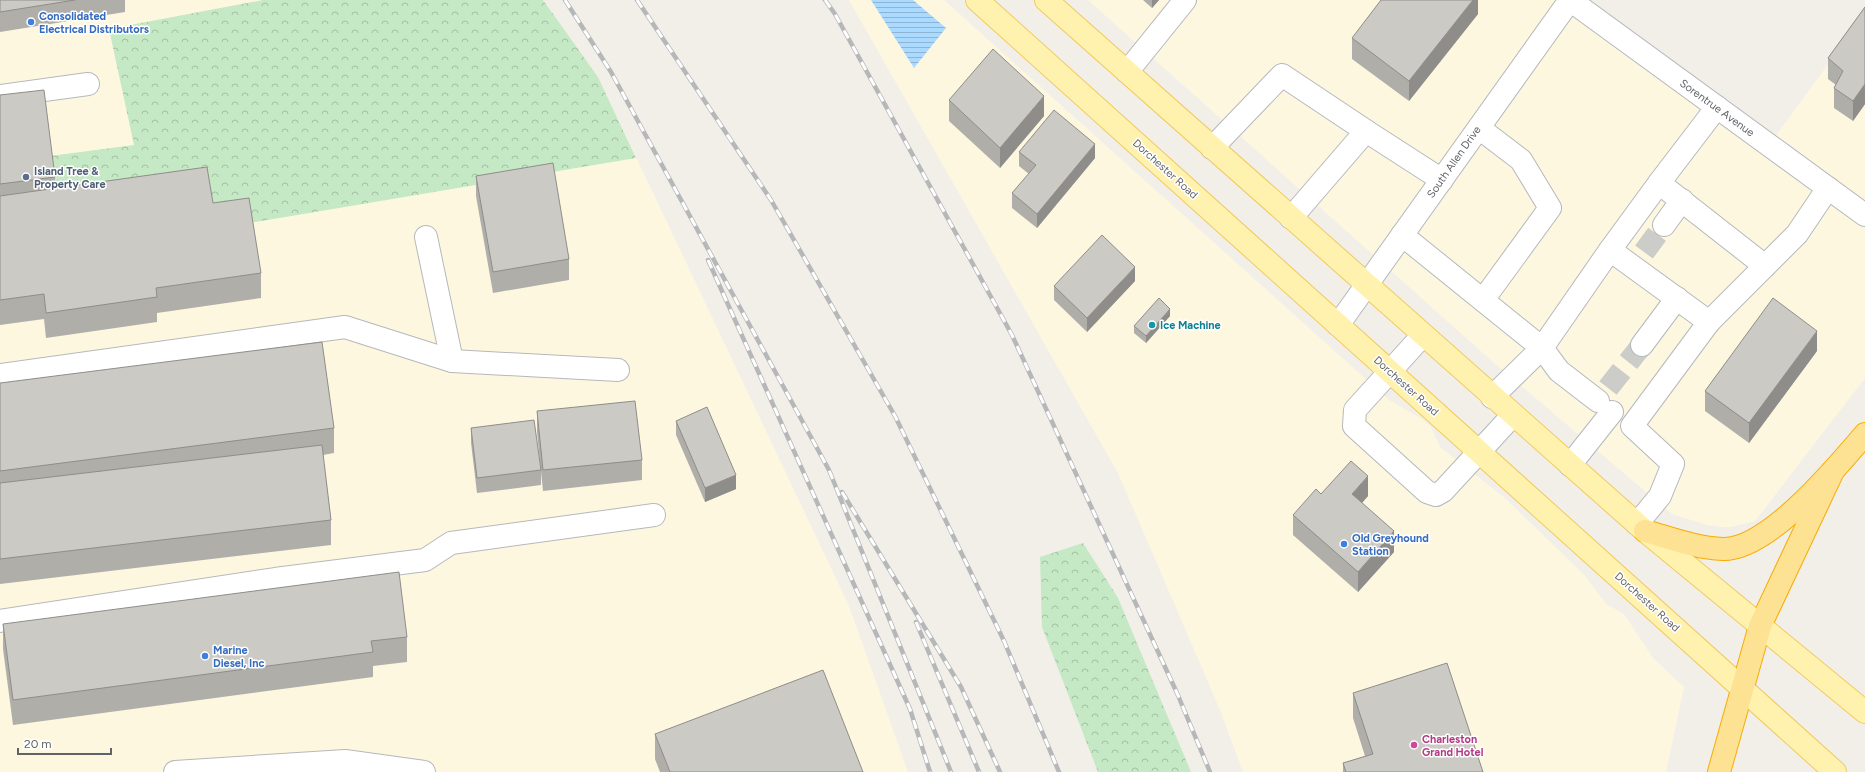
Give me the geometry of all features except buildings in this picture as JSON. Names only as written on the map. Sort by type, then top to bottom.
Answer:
[{"type":"highway","points":[[1641,527],[1700,546],[1724,549],[1740,546],[1755,540],[1772,529],[1833,471],[1865,434]]},
{"type":"highway","points":[[1719,772],[1760,626],[1833,471]]},
{"type":"main road","name":"Dorchester Road","points":[[977,0],[1835,772]]},
{"type":"main road","points":[[1046,0],[1367,284],[1423,336],[1641,527],[1865,712]]},
{"type":"street","points":[[1127,72],[1186,0]]},
{"type":"street","name":"South Allen Drive","points":[[1338,325],[1570,0]]},
{"type":"street","name":"Sorentrue Avenue","points":[[1570,0],[1865,215]]},
{"type":"street","points":[[1212,148],[1282,75],[1442,180]]},
{"type":"street","points":[[0,96],[88,84]]},
{"type":"street","points":[[1492,396],[1542,348],[1610,250],[1717,107]]},
{"type":"street","points":[[1479,128],[1521,160],[1550,208],[1483,300]]},
{"type":"street","points":[[1291,218],[1366,131]]},
{"type":"street","points":[[1660,183],[1765,266]]},
{"type":"street","points":[[1632,426],[1709,322],[1797,234],[1828,188]]},
{"type":"street","points":[[1664,225],[1682,200]]},
{"type":"street","points":[[1402,235],[1542,348],[1559,371],[1606,400],[1673,464],[1660,496],[1641,527]]},
{"type":"street","points":[[426,237],[452,361]]},
{"type":"street","points":[[1610,250],[1639,260],[1676,298],[1709,322]]},
{"type":"street","points":[[1642,345],[1676,298]]},
{"type":"street","points":[[0,375],[345,326],[452,361],[618,370]]},
{"type":"street","points":[[1423,336],[1355,410],[1354,426],[1427,492],[1436,495],[1443,491],[1513,415]]},
{"type":"street","points":[[1570,465],[1606,400]]},
{"type":"street","points":[[0,621],[275,579],[425,560],[450,544],[654,516]]},
{"type":"street","points":[[175,772],[345,761],[424,772]]},
{"type":"shaded area","points":[[0,0],[543,0],[598,77],[849,606],[908,772],[0,772]]},
{"type":"shaded area","points":[[849,0],[944,0],[1389,400],[1422,419],[1431,427],[1440,447],[1505,498],[1585,576],[1606,604],[1624,614],[1653,658],[1684,687],[1666,772],[1243,772],[1220,710],[1118,473]]},
{"type":"shaded area","points":[[1088,0],[1570,0],[1769,145],[1865,14],[1865,378],[1755,521],[1731,527],[1721,527],[1707,525],[1672,514],[1493,362]]},
{"type":"green space","points":[[263,0],[543,0],[598,77],[636,158],[249,223],[55,197],[50,156],[134,145],[109,29]]},
{"type":"green space","points":[[1083,543],[1118,598],[1191,772],[1098,772],[1042,627],[1040,557]]},
{"type":"water","points":[[871,0],[913,0],[946,28],[914,68]]},
{"type":"tunnel","points":[[1644,252],[1664,225]]},
{"type":"tunnel","points":[[1608,388],[1642,345]]},
{"type":"railway","points":[[565,0],[611,72],[829,470],[951,772]]},
{"type":"railway","points":[[637,0],[771,200],[895,416],[1004,641],[1059,772]]},
{"type":"railway","points":[[825,0],[835,14],[1012,335],[1177,693],[1210,772]]},
{"type":"railway","points":[[708,260],[910,709],[930,772]]},
{"type":"railway","points":[[842,492],[961,687],[1000,772]]},
{"type":"railway","points":[[916,622],[979,772]]},
{"type":"place","name":"Consolidated Electrical Distributors","points":[[31,22]]},
{"type":"place","name":"Island Tree & Property Care","points":[[26,177]]},
{"type":"place","name":"Ice Machine","points":[[1152,325]]},
{"type":"place","name":"Old Greyhound Station","points":[[1344,544]]},
{"type":"place","name":"Marine Diesel, Inc","points":[[205,656]]},
{"type":"place","name":"Charleston Grand Hotel","points":[[1414,745]]}]
